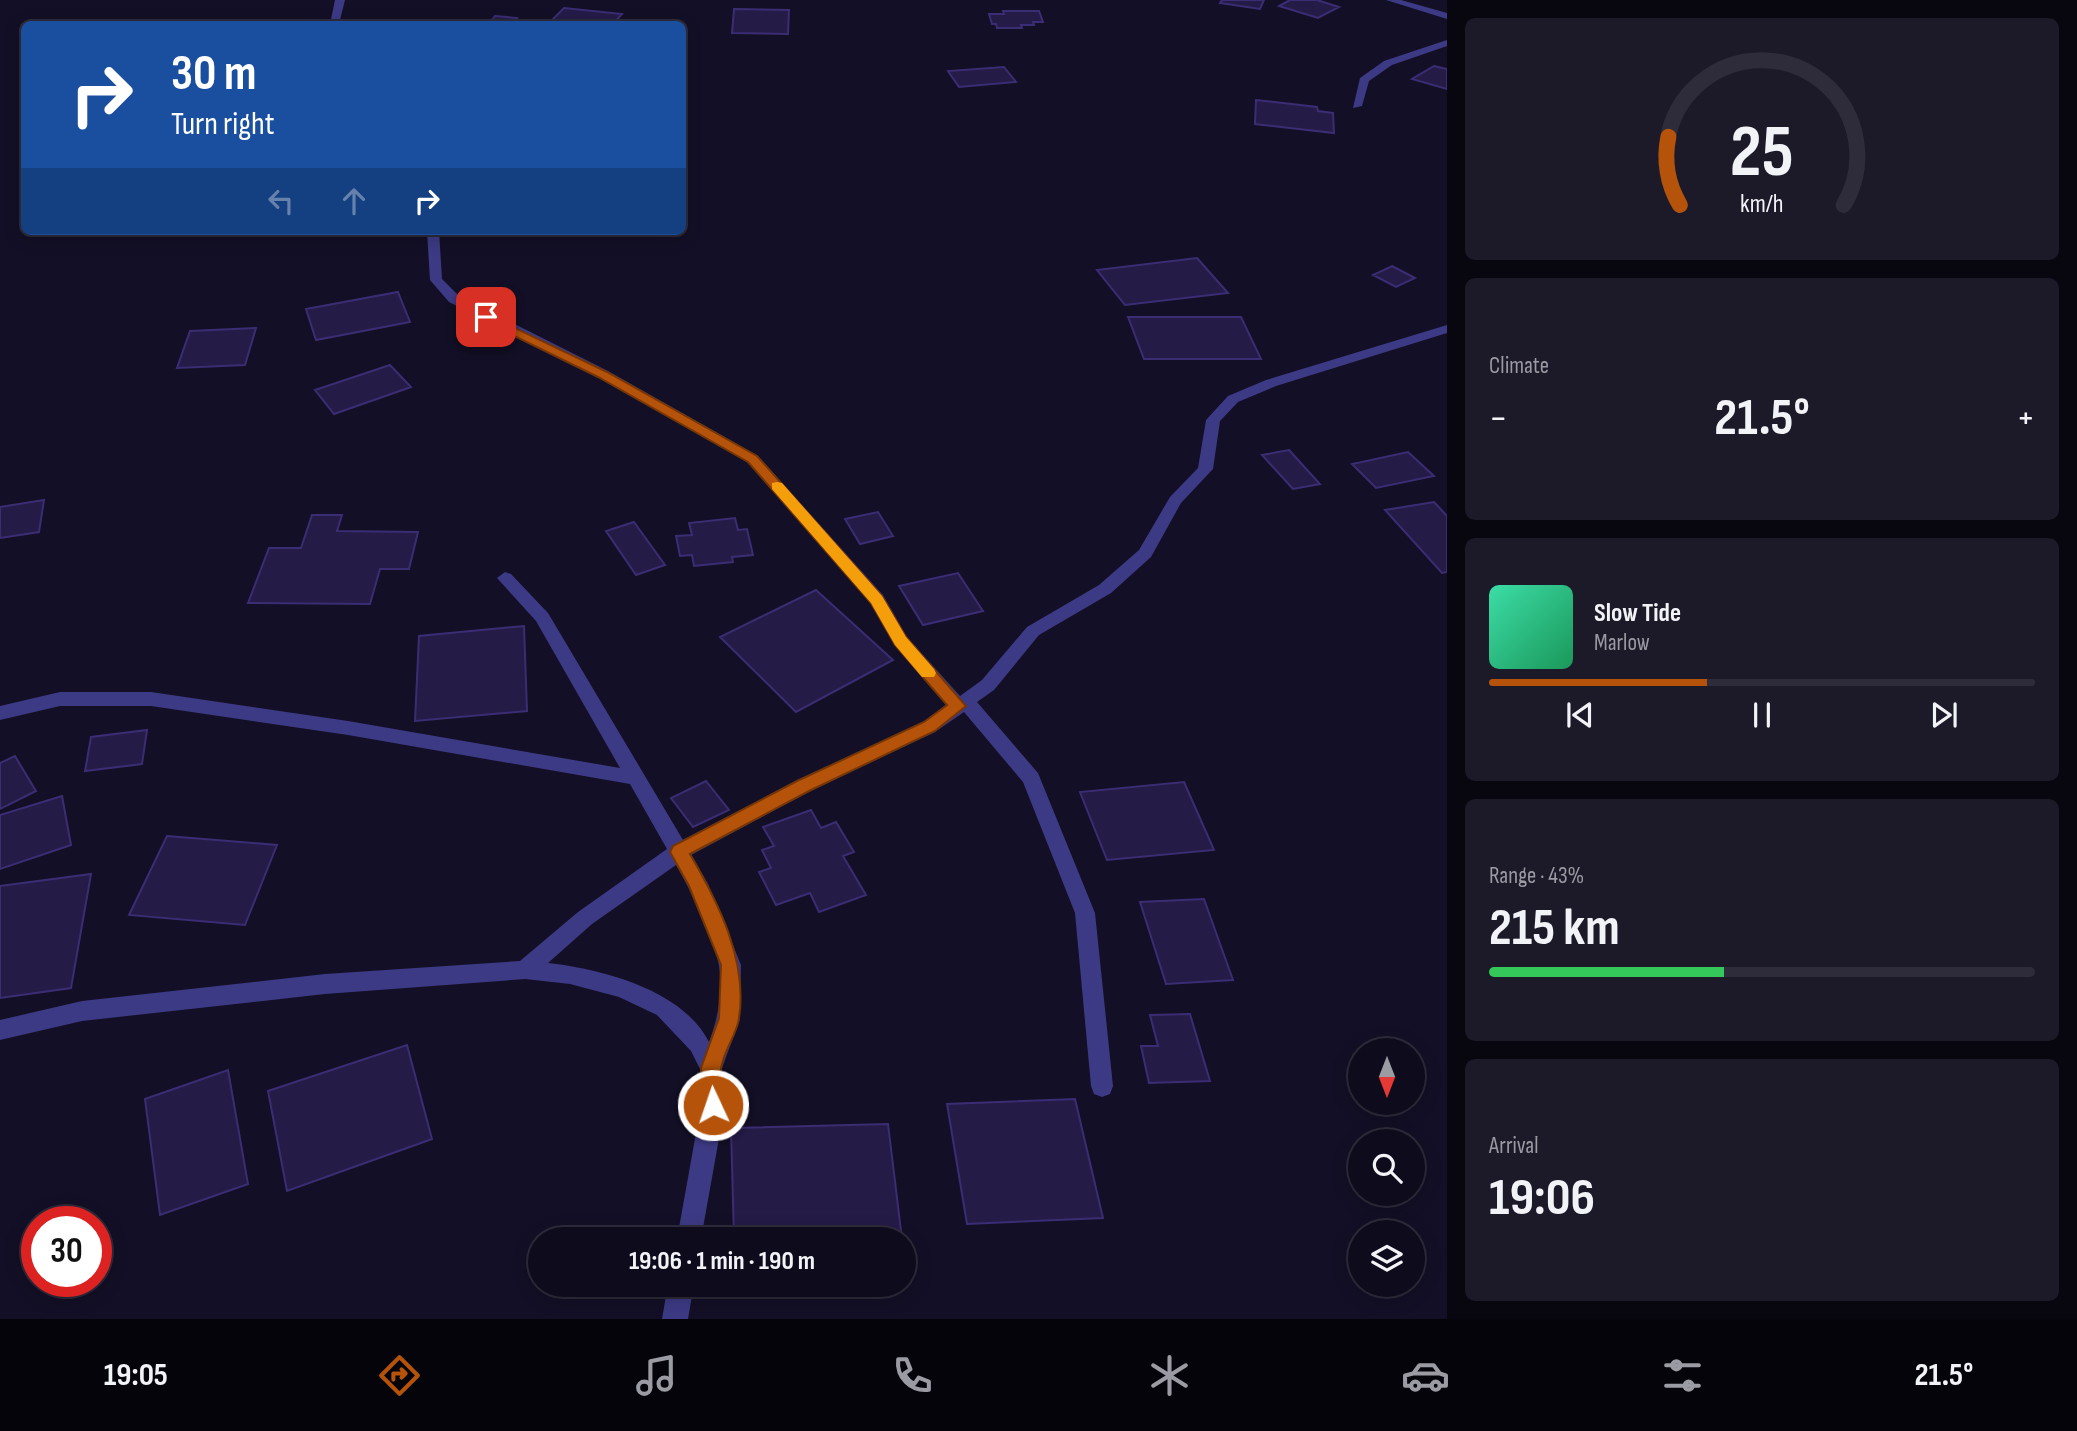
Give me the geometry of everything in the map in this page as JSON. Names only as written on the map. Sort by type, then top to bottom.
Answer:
[{"type":"street","points":[[335,21],[340,0]]},
{"type":"street","points":[[1391,0],[1447,16]]},
{"type":"street","points":[[1357,106],[1364,80],[1372,74],[1388,64],[1447,43]]},
{"type":"street","points":[[433,235],[436,280],[454,299],[603,374],[753,459],[877,599],[901,641],[1031,778],[1085,913],[1102,1086]]},
{"type":"street","points":[[525,970],[584,918],[679,852],[803,786],[929,727],[988,685],[1033,631],[1105,589],[1145,553],[1175,500],[1205,469],[1213,420],[1233,399],[1271,383],[1447,328]]},
{"type":"street","points":[[505,578],[542,617],[698,884],[730,965],[729,1018],[711,1068],[713,1105],[691,1227]]},
{"type":"street","points":[[0,713],[60,699],[151,699],[348,728],[636,778]]},
{"type":"street","points":[[0,1030],[96,1009],[325,984],[525,970],[569,975],[623,989],[665,1008],[699,1044],[711,1068]]},
{"type":"street","points":[[675,1319],[679,1297]]},
{"type":"building","points":[[1222,0],[1264,0],[1260,9],[1220,3]]},
{"type":"building","points":[[1290,0],[1317,0],[1339,7],[1318,18],[1279,6]]},
{"type":"building","points":[[564,8],[622,14],[616,21],[551,21]]},
{"type":"building","points":[[734,9],[789,10],[788,34],[732,33]]},
{"type":"building","points":[[1003,11],[1039,11],[1043,22],[1021,25],[1022,28],[997,28],[996,24],[992,24],[989,14],[1004,14]]},
{"type":"building","points":[[495,16],[517,18],[514,21],[491,21]]},
{"type":"building","points":[[1434,66],[1447,69],[1447,89],[1412,79]]},
{"type":"building","points":[[1004,67],[1016,82],[959,87],[948,71]]},
{"type":"building","points":[[1256,100],[1317,107],[1318,111],[1333,113],[1334,133],[1255,124]]},
{"type":"building","points":[[1197,258],[1228,293],[1125,305],[1097,270]]},
{"type":"building","points":[[1392,266],[1415,278],[1396,287],[1373,275]]},
{"type":"building","points":[[398,292],[410,322],[316,340],[306,309]]},
{"type":"building","points":[[1128,317],[1241,317],[1261,359],[1144,359]]},
{"type":"building","points":[[256,328],[245,365],[177,368],[190,331]]},
{"type":"building","points":[[390,365],[411,387],[334,414],[315,390]]},
{"type":"building","points":[[1289,450],[1320,484],[1293,489],[1262,455]]},
{"type":"building","points":[[1408,452],[1434,476],[1376,488],[1352,464]]},
{"type":"building","points":[[44,500],[39,532],[0,538],[0,507]]},
{"type":"building","points":[[1434,502],[1447,516],[1447,572],[1442,573],[1385,510]]},
{"type":"building","points":[[878,512],[893,536],[860,544],[845,519]]},
{"type":"building","points":[[312,515],[342,515],[337,531],[418,532],[409,569],[380,569],[370,604],[248,603],[269,548],[301,548]]},
{"type":"building","points":[[735,518],[738,530],[747,529],[753,555],[732,557],[733,562],[694,566],[692,555],[680,556],[676,536],[692,535],[689,523]]},
{"type":"building","points":[[634,522],[665,565],[636,575],[606,531]]},
{"type":"building","points":[[958,573],[983,611],[923,625],[899,586]]},
{"type":"building","points":[[816,590],[893,660],[796,712],[720,637]]},
{"type":"building","points":[[524,626],[527,711],[415,721],[419,636]]},
{"type":"building","points":[[147,730],[142,764],[85,771],[91,737]]},
{"type":"building","points":[[15,756],[36,791],[0,809],[0,763]]},
{"type":"building","points":[[706,781],[729,810],[693,827],[671,798]]},
{"type":"building","points":[[1184,782],[1214,850],[1107,860],[1080,792]]},
{"type":"building","points":[[62,796],[71,845],[0,869],[0,815]]},
{"type":"building","points":[[811,810],[821,828],[836,822],[854,852],[843,856],[866,895],[819,912],[810,893],[776,905],[759,872],[771,868],[762,850],[774,846],[763,827]]},
{"type":"building","points":[[167,836],[277,845],[245,925],[129,915]]},
{"type":"building","points":[[91,874],[71,988],[0,998],[0,886]]},
{"type":"building","points":[[1204,899],[1233,980],[1166,984],[1140,902]]},
{"type":"building","points":[[1190,1014],[1210,1081],[1149,1083],[1141,1046],[1158,1046],[1150,1015]]},
{"type":"building","points":[[407,1045],[432,1139],[287,1191],[268,1091]]},
{"type":"building","points":[[228,1070],[248,1184],[160,1215],[145,1099]]},
{"type":"building","points":[[1075,1099],[1103,1218],[967,1224],[947,1104]]},
{"type":"building","points":[[888,1124],[901,1227],[734,1227],[731,1128]]},
{"type":"slow traffic","points":[[777,486],[877,599],[901,641],[928,673]]},
{"type":"route","points":[[486,317],[603,374],[753,459],[877,599],[901,641],[958,706],[929,727],[803,786],[679,852],[698,884],[730,965],[729,1018],[711,1068],[713,1105]]}]
